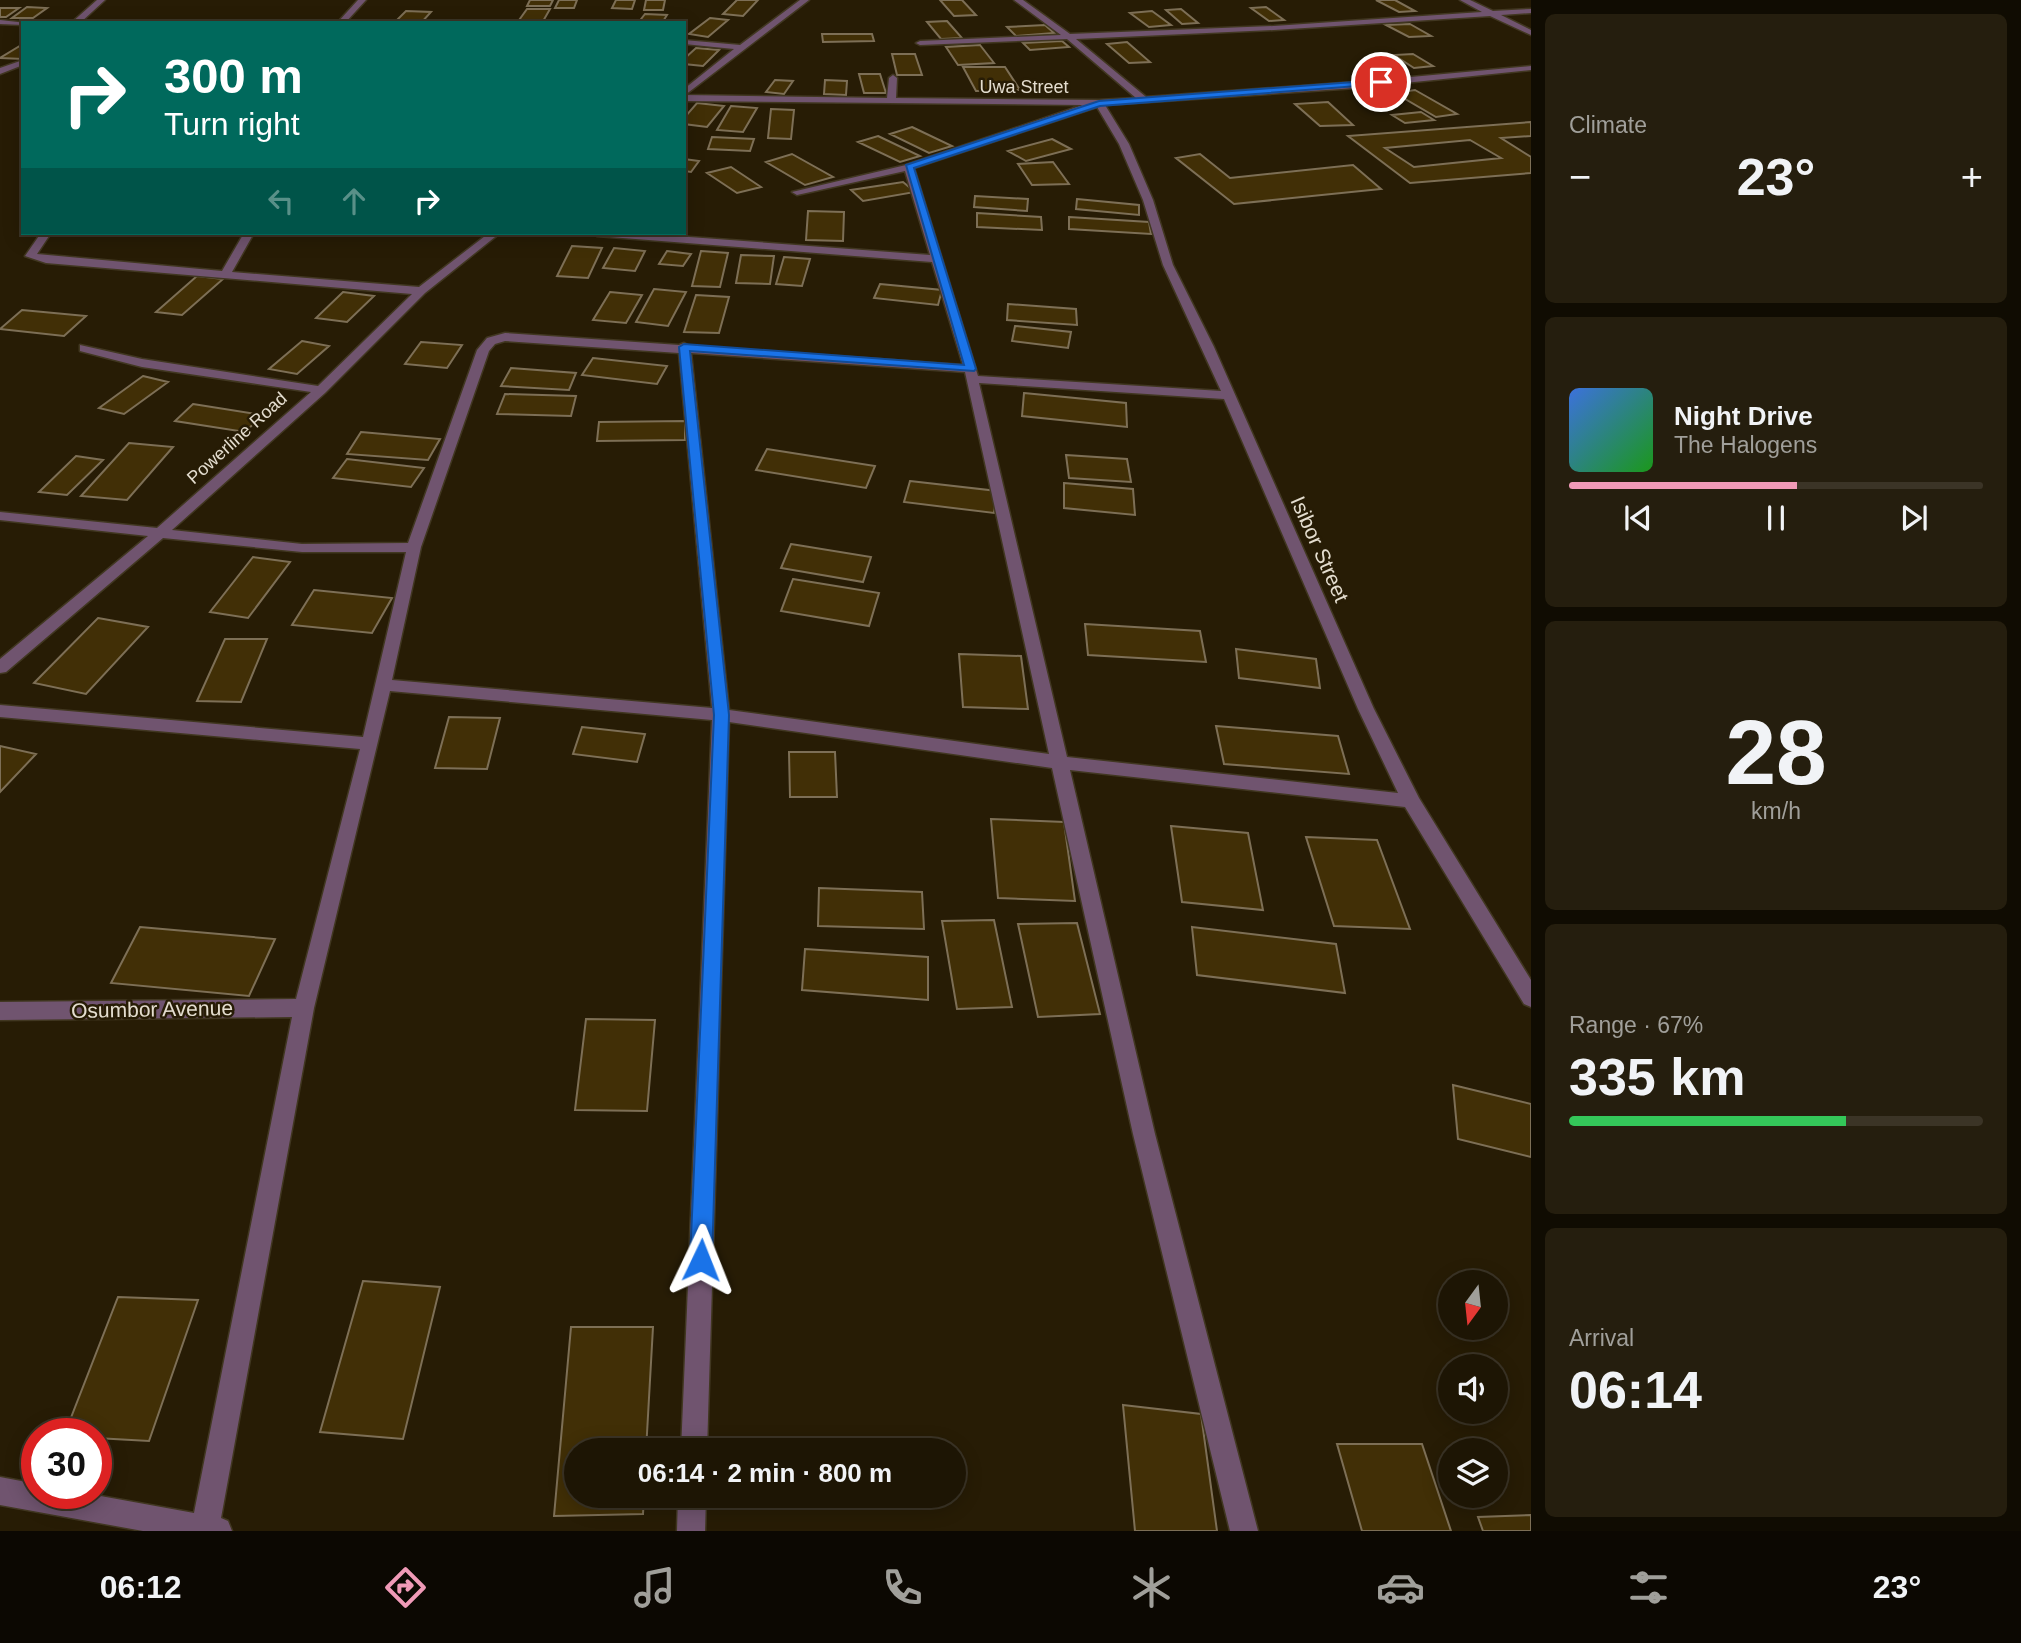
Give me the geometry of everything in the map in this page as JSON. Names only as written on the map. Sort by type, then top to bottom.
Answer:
[{"type":"street","points":[[77,21],[101,0]]},
{"type":"street","points":[[343,21],[362,0]]},
{"type":"street","points":[[686,93],[740,47],[805,0]]},
{"type":"street","points":[[1018,0],[1069,37],[1144,101]]},
{"type":"street","points":[[1464,0],[1531,33]]},
{"type":"street","points":[[920,43],[1274,28],[1531,11]]},
{"type":"street","points":[[0,22],[21,23]]},
{"type":"street","points":[[686,42],[740,47]]},
{"type":"street","points":[[0,64],[21,66]]},
{"type":"street","points":[[0,71],[21,66]]},
{"type":"street","name":"Uwa Street","points":[[686,95],[891,102],[1099,103],[1531,68]]},
{"type":"street","points":[[891,102],[893,78]]},
{"type":"street","points":[[797,192],[909,167],[1099,103]]},
{"type":"street","name":"Isibor Street","points":[[1099,103],[1129,155],[1148,200],[1168,265],[1366,709],[1412,801],[1531,998]]},
{"type":"street","points":[[909,167],[972,374],[1144,1133],[1244,1531]]},
{"type":"street","points":[[44,235],[34,246],[30,256],[46,260],[421,291]]},
{"type":"street","points":[[226,273],[248,235]]},
{"type":"street","name":"Powerline Road","points":[[0,668],[160,533],[321,390],[421,291],[492,235]]},
{"type":"street","points":[[623,235],[937,259]]},
{"type":"street","points":[[0,1491],[211,1530],[304,1008],[370,744],[414,547],[483,350],[491,341],[505,337],[684,347],[1227,395]]},
{"type":"street","points":[[684,347],[722,715],[694,1438]]},
{"type":"street","points":[[84,348],[142,363],[321,390]]},
{"type":"street","points":[[0,516],[302,548],[414,547]]},
{"type":"street","points":[[384,685],[722,715],[1058,762],[1412,801]]},
{"type":"street","points":[[0,711],[370,744]]},
{"type":"street","name":"Osumbor Avenue","points":[[0,1011],[304,1008]]},
{"type":"street","points":[[691,1531],[692,1508]]},
{"type":"building","points":[[530,0],[553,0],[550,6],[527,6]]},
{"type":"building","points":[[559,0],[577,0],[574,8],[555,8]]},
{"type":"building","points":[[616,0],[635,0],[632,9],[612,8]]},
{"type":"building","points":[[646,0],[665,0],[663,10],[644,10]]},
{"type":"building","points":[[737,0],[758,0],[743,16],[723,14]]},
{"type":"building","points":[[940,0],[962,0],[976,15],[954,16]]},
{"type":"building","points":[[1376,0],[1395,0],[1415,11],[1399,12]]},
{"type":"building","points":[[27,7],[47,8],[33,18],[12,18]]},
{"type":"building","points":[[1266,7],[1284,20],[1269,21],[1251,8]]},
{"type":"building","points":[[0,8],[19,8],[6,17],[0,17]]},
{"type":"building","points":[[527,9],[550,9],[543,21],[518,21]]},
{"type":"building","points":[[1181,9],[1198,23],[1182,24],[1166,10]]},
{"type":"building","points":[[406,11],[431,12],[423,21],[396,21]]},
{"type":"building","points":[[1152,11],[1171,25],[1149,27],[1130,13]]},
{"type":"building","points":[[645,14],[667,15],[663,21],[640,21]]},
{"type":"building","points":[[710,18],[728,20],[708,37],[689,34]]},
{"type":"building","points":[[947,21],[962,38],[941,39],[927,22]]},
{"type":"building","points":[[1410,24],[1431,36],[1409,37],[1386,25]]},
{"type":"building","points":[[1045,25],[1054,33],[1016,36],[1007,27]]},
{"type":"building","points":[[822,34],[872,34],[874,41],[823,42]]},
{"type":"building","points":[[1062,41],[1069,47],[1030,50],[1023,43]]},
{"type":"building","points":[[1127,42],[1150,62],[1129,63],[1107,44]]},
{"type":"building","points":[[21,45],[21,59],[0,58]]},
{"type":"building","points":[[980,45],[994,63],[958,65],[946,47]]},
{"type":"building","points":[[696,48],[719,50],[703,66],[686,64],[686,57]]},
{"type":"building","points":[[892,54],[915,54],[922,75],[897,75]]},
{"type":"building","points":[[1413,54],[1433,66],[1414,68],[1394,55]]},
{"type":"building","points":[[963,67],[1005,67],[1020,90],[976,91]]},
{"type":"building","points":[[859,74],[880,74],[886,93],[864,93]]},
{"type":"building","points":[[775,80],[793,81],[784,94],[766,92]]},
{"type":"building","points":[[825,80],[847,81],[846,95],[824,94]]},
{"type":"building","points":[[1415,90],[1457,114],[1436,117],[1395,93]]},
{"type":"building","points":[[1385,94],[1398,101],[1376,104],[1363,96]]},
{"type":"building","points":[[1328,102],[1353,125],[1320,126],[1295,104]]},
{"type":"building","points":[[697,103],[724,106],[707,127],[686,124],[686,116]]},
{"type":"building","points":[[731,106],[757,108],[743,132],[717,130]]},
{"type":"building","points":[[771,109],[794,110],[791,139],[768,138]]},
{"type":"building","points":[[1421,112],[1434,120],[1405,123],[1392,115]]},
{"type":"building","points":[[1531,122],[1531,136],[1501,138],[1531,157],[1531,173],[1410,183],[1348,136]],"holes":[[[1470,140],[1501,158],[1414,167],[1385,148]]]},
{"type":"building","points":[[912,127],[952,146],[929,153],[890,134]]},
{"type":"building","points":[[878,136],[920,156],[900,162],[858,142]]},
{"type":"building","points":[[712,137],[754,139],[750,151],[708,149]]},
{"type":"building","points":[[1052,139],[1071,149],[1026,161],[1008,151]]},
{"type":"building","points":[[792,154],[833,177],[805,185],[766,162]]},
{"type":"building","points":[[1200,154],[1230,178],[1353,165],[1381,189],[1234,204],[1176,158]]},
{"type":"building","points":[[686,159],[699,161],[691,172],[686,171]]},
{"type":"building","points":[[1053,162],[1069,184],[1032,185],[1018,164]]},
{"type":"building","points":[[731,167],[761,187],[737,193],[707,173]]},
{"type":"building","points":[[903,182],[915,192],[863,201],[851,190]]},
{"type":"building","points":[[975,196],[1028,199],[1027,211],[974,207]]},
{"type":"building","points":[[1077,199],[1139,205],[1139,215],[1076,209]]},
{"type":"building","points":[[808,211],[844,212],[843,241],[806,240]]},
{"type":"building","points":[[977,213],[1041,217],[1042,230],[977,227]]},
{"type":"building","points":[[1069,217],[1149,222],[1151,234],[1069,229]]},
{"type":"building","points":[[572,246],[602,248],[588,278],[557,276]]},
{"type":"building","points":[[614,248],[645,251],[635,271],[603,268]]},
{"type":"building","points":[[667,251],[691,254],[683,266],[659,264]]},
{"type":"building","points":[[701,251],[728,253],[720,287],[692,286]]},
{"type":"building","points":[[741,255],[774,256],[770,284],[736,283]]},
{"type":"building","points":[[784,257],[810,259],[802,286],[776,284]]},
{"type":"building","points":[[197,276],[223,279],[182,315],[156,312]]},
{"type":"building","points":[[880,284],[942,290],[938,305],[874,298]]},
{"type":"building","points":[[654,289],[686,292],[668,326],[636,322]]},
{"type":"building","points":[[343,292],[374,296],[347,322],[316,318]]},
{"type":"building","points":[[610,292],[642,295],[626,323],[593,320]]},
{"type":"building","points":[[696,295],[729,297],[719,333],[684,332]]},
{"type":"building","points":[[1008,304],[1076,309],[1077,325],[1007,320]]},
{"type":"building","points":[[22,310],[86,316],[64,336],[0,329]]},
{"type":"building","points":[[1015,326],[1071,332],[1068,348],[1012,341]]},
{"type":"building","points":[[302,341],[329,346],[297,374],[269,369]]},
{"type":"building","points":[[421,342],[462,345],[447,368],[405,364]]},
{"type":"building","points":[[593,358],[667,366],[657,384],[582,375]]},
{"type":"building","points":[[511,368],[576,373],[569,390],[501,386]]},
{"type":"building","points":[[143,376],[168,382],[124,414],[99,408]]},
{"type":"building","points":[[1024,393],[1126,403],[1127,427],[1022,416]]},
{"type":"building","points":[[505,394],[576,396],[571,416],[497,414]]},
{"type":"building","points":[[193,404],[263,415],[245,432],[175,421]]},
{"type":"building","points":[[685,421],[685,440],[597,441],[599,422]]},
{"type":"building","points":[[361,432],[440,439],[428,460],[347,454]]},
{"type":"building","points":[[129,443],[173,447],[127,500],[81,496]]},
{"type":"building","points":[[767,449],[875,466],[866,488],[756,470]]},
{"type":"building","points":[[1066,455],[1127,459],[1131,482],[1069,478]]},
{"type":"building","points":[[76,456],[103,460],[67,495],[39,492]]},
{"type":"building","points":[[347,459],[424,468],[411,487],[333,478]]},
{"type":"building","points":[[910,481],[997,491],[994,513],[904,502]]},
{"type":"building","points":[[1064,483],[1133,489],[1135,515],[1064,508]]},
{"type":"building","points":[[791,544],[871,557],[863,582],[781,568]]},
{"type":"building","points":[[253,557],[290,562],[248,618],[210,612]]},
{"type":"building","points":[[793,579],[879,593],[869,626],[781,611]]},
{"type":"building","points":[[314,590],[392,598],[372,633],[292,625]]},
{"type":"building","points":[[98,618],[148,627],[86,694],[34,683]]},
{"type":"building","points":[[1085,624],[1200,631],[1206,662],[1088,655]]},
{"type":"building","points":[[225,639],[267,639],[241,702],[197,701]]},
{"type":"building","points":[[1236,649],[1316,659],[1320,688],[1239,678]]},
{"type":"building","points":[[959,654],[1021,656],[1028,709],[963,707]]},
{"type":"building","points":[[449,717],[500,718],[487,769],[435,768]]},
{"type":"building","points":[[1216,726],[1338,736],[1349,774],[1224,764]]},
{"type":"building","points":[[582,727],[645,734],[637,762],[573,754]]},
{"type":"building","points":[[0,746],[36,754],[0,792]]},
{"type":"building","points":[[789,752],[835,752],[837,797],[790,797]]},
{"type":"building","points":[[991,819],[1064,822],[1075,901],[998,898]]},
{"type":"building","points":[[1171,826],[1248,833],[1263,910],[1182,902]]},
{"type":"building","points":[[1306,837],[1377,840],[1410,929],[1334,926]]},
{"type":"building","points":[[819,888],[922,892],[924,929],[818,926]]},
{"type":"building","points":[[994,920],[1012,1007],[957,1009],[942,921]]},
{"type":"building","points":[[1077,923],[1100,1014],[1038,1017],[1018,924]]},
{"type":"building","points":[[140,927],[275,939],[249,996],[111,983]]},
{"type":"building","points":[[1192,927],[1336,944],[1345,993],[1197,975]]},
{"type":"building","points":[[805,949],[928,957],[928,1000],[802,990]]},
{"type":"building","points":[[586,1019],[655,1020],[647,1111],[575,1110]]},
{"type":"building","points":[[1453,1085],[1531,1104],[1531,1157],[1458,1139]]},
{"type":"building","points":[[363,1281],[440,1287],[403,1439],[320,1432]]},
{"type":"building","points":[[118,1297],[198,1300],[149,1441],[112,1439],[112,1418],[71,1418]]},
{"type":"building","points":[[571,1327],[653,1327],[647,1438],[564,1438],[564,1508],[643,1508],[643,1514],[554,1516]]},
{"type":"building","points":[[1123,1405],[1201,1414],[1217,1531],[1135,1531]]},
{"type":"building","points":[[1337,1444],[1422,1444],[1438,1492],[1438,1508],[1443,1508],[1451,1531],[1362,1531]]},
{"type":"building","points":[[1531,1515],[1531,1531],[1483,1531],[1478,1517]]},
{"type":"route","points":[[701,1260],[722,715],[684,347],[970,369],[909,167],[1099,103],[1381,82]]}]
